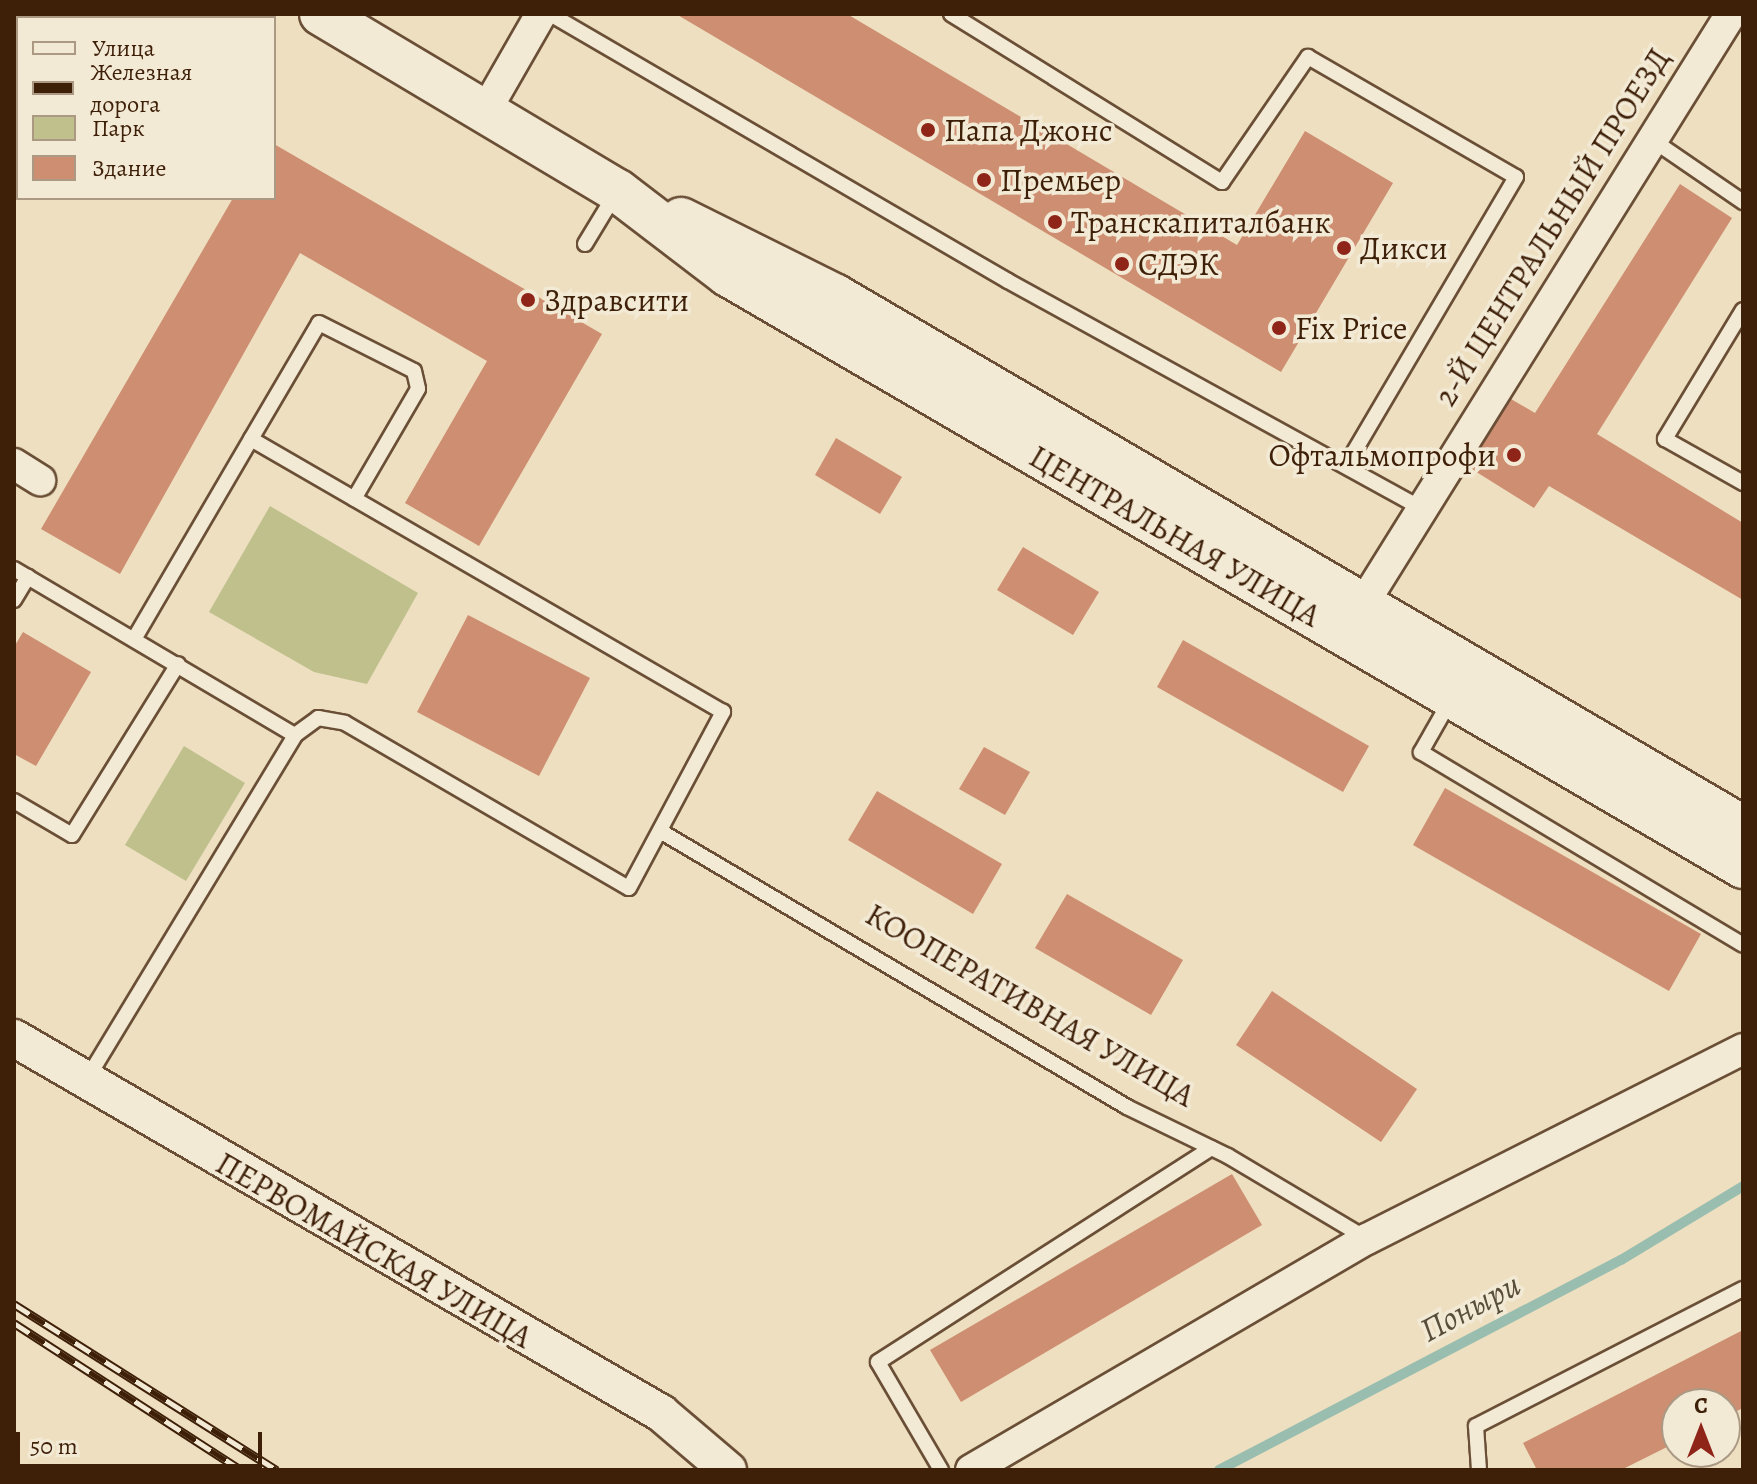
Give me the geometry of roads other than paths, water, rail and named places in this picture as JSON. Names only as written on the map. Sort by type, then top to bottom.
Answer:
[{"type":"main road","name":"ЦЕНТРАЛЬНАЯ УЛИЦА","points":[[321,14],[618,191],[728,275],[1743,867]]},
{"type":"main road","name":"ЦЕНТРАЛЬНАЯ УЛИЦА","points":[[618,191],[770,258],[1743,827]]},
{"type":"street","points":[[486,110],[541,14]]},
{"type":"street","name":"2-Й ЦЕНТРАЛЬНЫЙ ПРОЕЗД","points":[[1363,604],[1419,507],[1648,137],[1731,14]]},
{"type":"street","points":[[14,464],[40,480]]},
{"type":"street","name":"ПЕРВОМАЙСКАЯ УЛИЦА","points":[[14,1038],[661,1413],[728,1470]]},
{"type":"street","points":[[971,1470],[1367,1239],[1743,1049]]},
{"type":"lane","points":[[550,14],[1099,332],[1347,464],[1419,507]]},
{"type":"lane","points":[[951,14],[1222,182],[1308,57],[1516,177],[1347,464]]},
{"type":"lane","points":[[1648,137],[1743,202]]},
{"type":"lane","points":[[585,244],[618,191]]},
{"type":"lane","points":[[1743,310],[1665,439],[1743,483]]},
{"type":"lane","points":[[134,639],[319,323],[414,371],[418,389],[354,499]]},
{"type":"lane","points":[[86,1081],[295,735],[318,718],[345,723],[629,888],[723,712],[251,439]]},
{"type":"lane","points":[[14,569],[295,735]]},
{"type":"lane","points":[[14,600],[28,577]]},
{"type":"lane","points":[[14,801],[72,835],[178,664]]},
{"type":"lane","points":[[1452,697],[1421,752],[1743,945]]},
{"type":"lane","name":"КООПЕРАТИВНАЯ УЛИЦА","points":[[660,831],[1127,1107],[1211,1148],[1367,1239]]},
{"type":"lane","points":[[941,1470],[878,1362],[1211,1148]]},
{"type":"lane","points":[[1479,1470],[1476,1426],[1743,1289]]},
{"type":"waterway","name":"Поныри","points":[[1219,1470],[1621,1260],[1743,1186]]},
{"type":"railway","points":[[14,1304],[277,1470]]},
{"type":"railway","points":[[14,1323],[241,1470]]},
{"type":"place","name":"Папа Джонс","points":[[928,130]]},
{"type":"place","name":"Премьер","points":[[984,180]]},
{"type":"place","name":"Транскапиталбанк","points":[[1055,222]]},
{"type":"place","name":"Дикси","points":[[1344,248]]},
{"type":"place","name":"СДЭК","points":[[1122,264]]},
{"type":"place","name":"Здравсити","points":[[528,300]]},
{"type":"place","name":"Fix Price","points":[[1279,328]]},
{"type":"place","name":"Офтальмопрофи","points":[[1514,455]]}]
